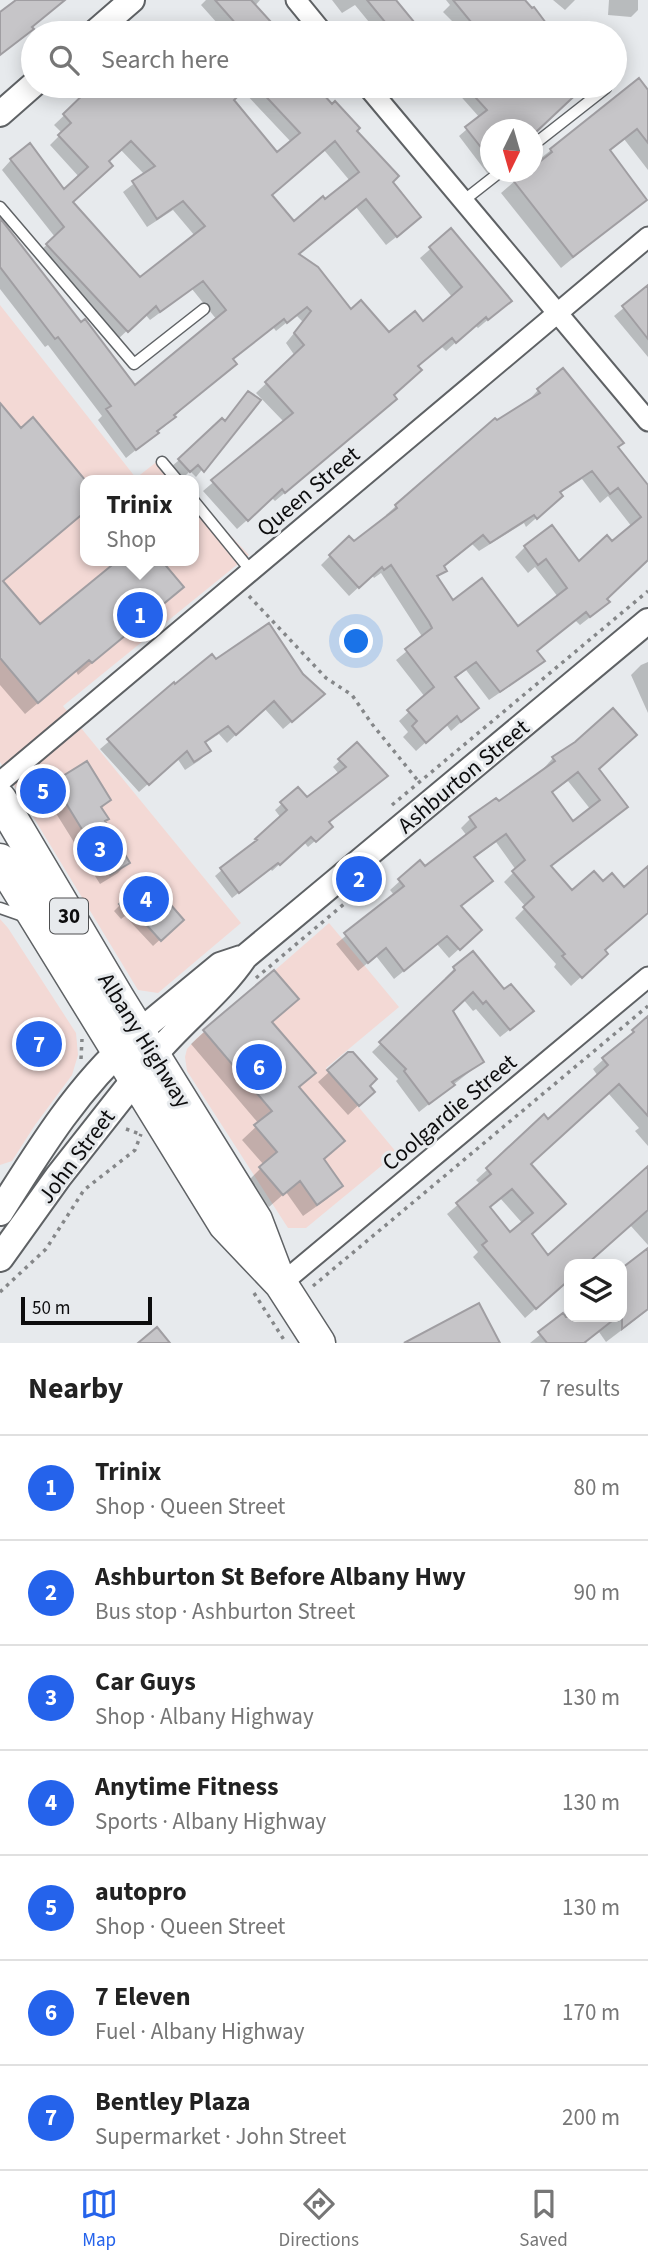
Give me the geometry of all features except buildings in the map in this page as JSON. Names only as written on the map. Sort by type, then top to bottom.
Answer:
[{"type":"highway","name":"Albany Highway","points":[[0,799],[137,1046],[134,1080],[225,1225],[281,1284],[319,1343]]},
{"type":"highway","name":"Albany Highway","points":[[0,860],[39,925],[137,1046],[256,1220],[281,1284]]},
{"type":"main road","name":"John Street","points":[[0,1212],[56,1123],[137,1046]]},
{"type":"main road","name":"John Street","points":[[0,1258],[58,1177],[134,1080]]},
{"type":"street","points":[[108,21],[132,0]]},
{"type":"street","points":[[296,0],[313,21]]},
{"type":"street","points":[[0,114],[21,96]]},
{"type":"street","points":[[377,98],[648,421]]},
{"type":"street","name":"Queen Street","points":[[0,782],[648,237]]},
{"type":"street","name":"Ashburton Street","points":[[137,1046],[220,965],[246,957],[648,621]]},
{"type":"street","name":"Coolgardie Street","points":[[281,1284],[648,977]]},
{"type":"lane","points":[[543,138],[593,98]]},
{"type":"lane","points":[[463,201],[487,182]]},
{"type":"lane","points":[[0,207],[134,365],[204,309]]},
{"type":"lane","points":[[162,461],[173,475]]},
{"type":"lane","points":[[199,510],[244,577]]},
{"type":"lane","points":[[0,908],[16,912],[39,925]]},
{"type":"path","points":[[244,577],[297,649],[326,678],[352,695],[419,782]]},
{"type":"path","points":[[388,808],[648,591]]},
{"type":"path","points":[[313,1286],[648,1006]]},
{"type":"path","points":[[0,1292],[46,1249],[84,1190],[135,1150],[141,1135],[126,1129]]},
{"type":"shaded area","points":[[0,305],[134,475],[80,475],[80,566],[199,566],[199,502],[249,555],[63,706],[241,923],[158,993],[138,990],[0,762]]},
{"type":"shaded area","points":[[159,460],[174,475],[140,475]]},
{"type":"shaded area","points":[[0,919],[76,1033],[78,1055],[72,1075],[12,1161],[0,1165]]},
{"type":"shaded area","points":[[329,923],[399,1007],[326,1068],[397,1153],[306,1228],[288,1228],[187,1071],[185,1057],[187,1049],[196,1039]]},
{"type":"place","name":"Trinix","points":[[140,615]]},
{"type":"place","name":"autopro","points":[[43,791]]},
{"type":"place","name":"Car Guys","points":[[100,849]]},
{"type":"place","name":"Ashburton St Before Albany Hwy","points":[[359,879]]},
{"type":"place","name":"Anytime Fitness","points":[[146,899]]},
{"type":"place","name":"Bentley Plaza","points":[[39,1044]]},
{"type":"place","name":"7 Eleven","points":[[259,1067]]}]
